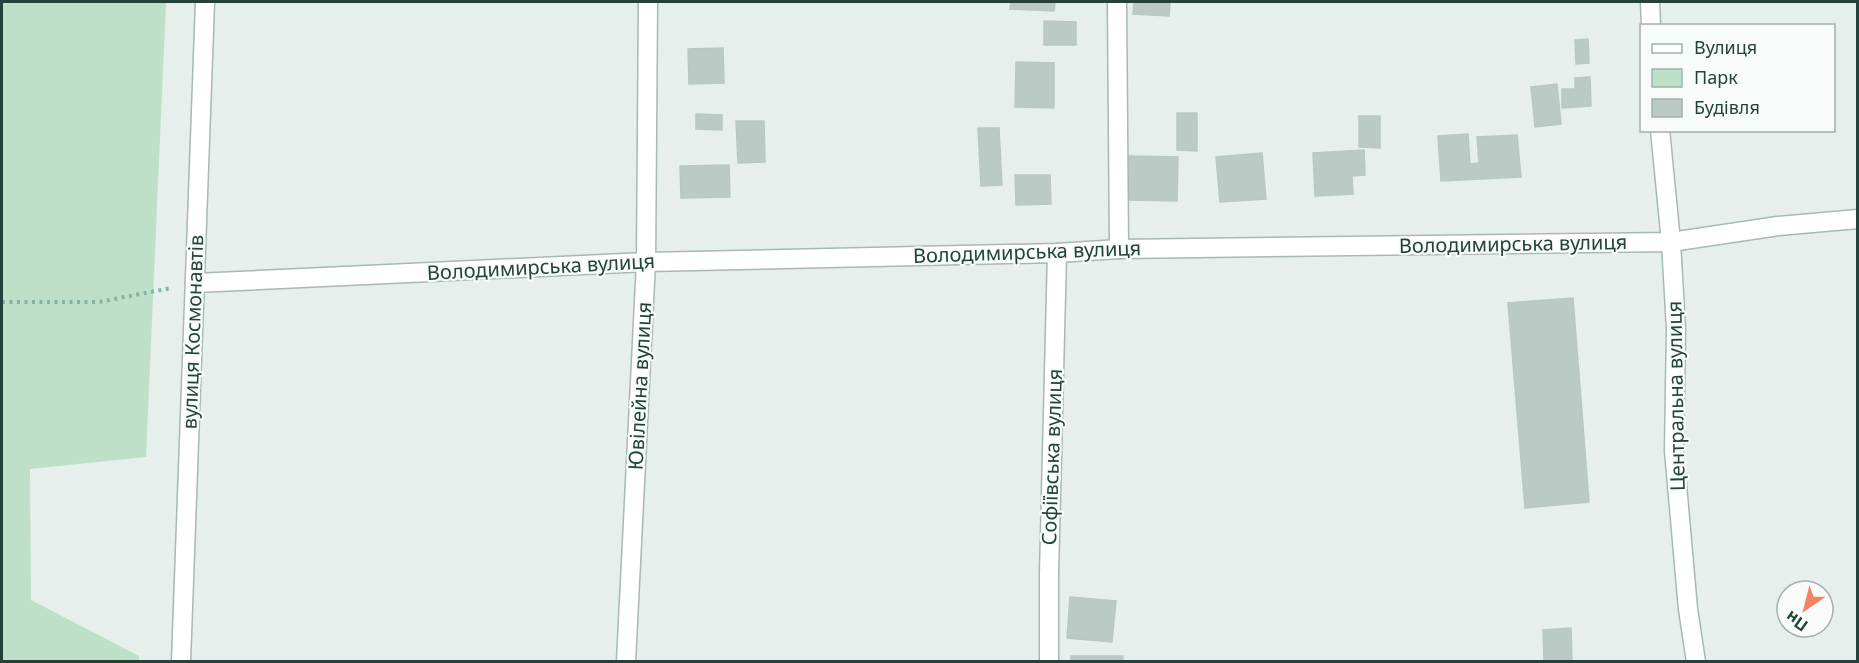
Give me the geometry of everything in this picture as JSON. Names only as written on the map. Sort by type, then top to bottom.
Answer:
[{"type":"street","name":"вулиця Космонавтів","points":[[182,662],[205,2]]},
{"type":"street","name":"Ювілейна вулиця","points":[[626,662],[646,262],[648,2]]},
{"type":"street","points":[[1117,2],[1119,249]]},
{"type":"street","points":[[1650,2],[1651,24]]},
{"type":"street","name":"Центральна вулиця","points":[[1660,132],[1671,242],[1676,328],[1674,451],[1696,662]]},
{"type":"street","name":"Володимирська вулиця","points":[[195,283],[646,262],[1058,253],[1119,249],[1671,242],[1778,226],[1857,219]]},
{"type":"street","name":"Софіївська вулиця","points":[[1049,662],[1049,574],[1058,253]]},
{"type":"path","points":[[2,302],[99,302],[195,283]]},
{"type":"green space","points":[[2,2],[166,2],[146,457],[30,469],[31,600],[139,656],[139,661],[2,661]]},
{"type":"building","points":[[1011,2],[1055,2],[1054,11],[1010,9]]},
{"type":"building","points":[[1134,2],[1170,2],[1169,16],[1133,14]]},
{"type":"building","points":[[1044,21],[1076,22],[1076,45],[1044,45]]},
{"type":"building","points":[[1588,39],[1589,63],[1576,64],[1575,40]]},
{"type":"building","points":[[723,48],[724,83],[689,84],[688,49]]},
{"type":"building","points":[[1016,62],[1054,63],[1054,108],[1015,107]]},
{"type":"building","points":[[1590,77],[1591,106],[1562,108],[1562,89],[1575,89],[1575,78]]},
{"type":"building","points":[[1557,84],[1561,124],[1535,127],[1531,87]]},
{"type":"building","points":[[1177,113],[1197,113],[1197,151],[1177,150]]},
{"type":"building","points":[[696,114],[722,115],[722,130],[696,129]]},
{"type":"building","points":[[1359,116],[1380,116],[1380,148],[1359,147]]},
{"type":"building","points":[[736,121],[764,121],[765,162],[738,163]]},
{"type":"building","points":[[978,128],[999,128],[1002,185],[981,186]]},
{"type":"building","points":[[1468,134],[1470,164],[1479,163],[1477,137],[1517,135],[1521,177],[1441,181],[1438,136]]},
{"type":"building","points":[[1364,150],[1365,175],[1352,176],[1353,194],[1315,196],[1313,153]]},
{"type":"building","points":[[1262,153],[1266,199],[1220,202],[1216,157]]},
{"type":"building","points":[[1129,156],[1178,157],[1177,201],[1128,200]]},
{"type":"building","points":[[729,165],[730,197],[681,198],[680,166]]},
{"type":"building","points":[[1015,175],[1050,175],[1051,204],[1016,205]]},
{"type":"building","points":[[1573,298],[1589,502],[1525,508],[1508,303]]},
{"type":"building","points":[[1070,597],[1116,601],[1112,642],[1067,638]]},
{"type":"building","points":[[1571,628],[1572,661],[1544,662],[1543,630]]},
{"type":"building","points":[[1071,656],[1123,656],[1123,662],[1071,662]]}]
